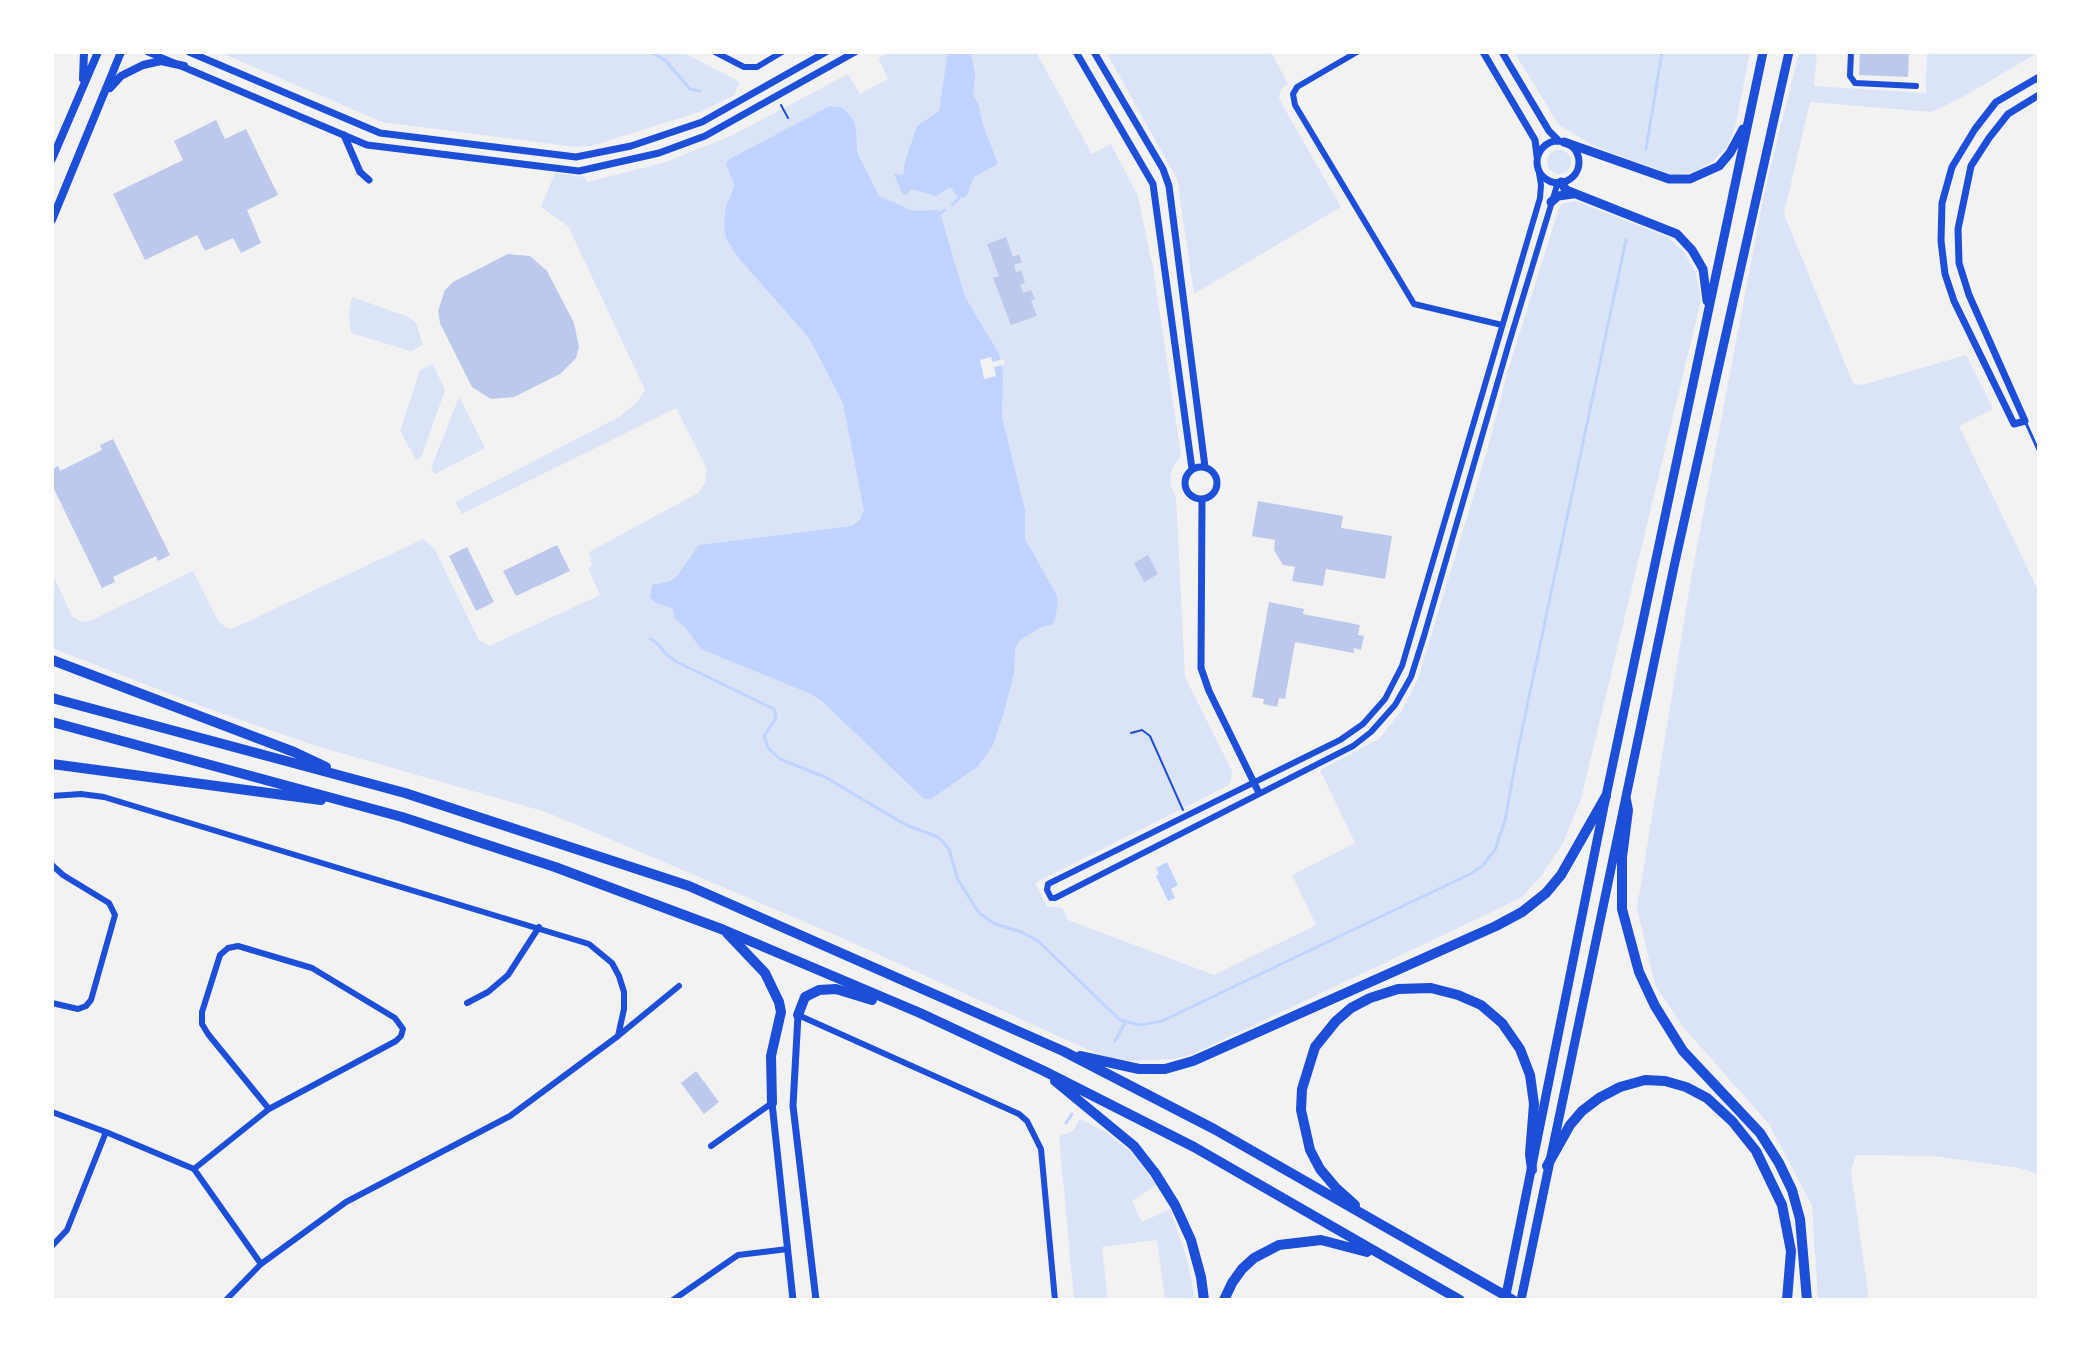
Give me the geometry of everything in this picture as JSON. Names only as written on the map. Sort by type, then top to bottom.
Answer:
[{"type":"highway","points":[[52,660],[294,752],[352,778]]},
{"type":"highway","points":[[52,698],[352,778],[501,823],[689,886],[1063,1051],[1214,1129],[1513,1300]]},
{"type":"highway","points":[[52,722],[347,802],[512,853],[724,930],[920,1013],[1044,1071],[1194,1147],[1460,1300]]},
{"type":"highway","points":[[52,764],[347,802]]},
{"type":"highway","points":[[1063,1051],[1139,1069],[1165,1069],[1193,1061],[1496,926],[1522,912],[1546,893],[1561,875],[1606,796]]},
{"type":"highway","points":[[1626,800],[1622,909],[1639,972],[1655,1006],[1683,1051],[1760,1133],[1779,1163],[1792,1190],[1800,1219],[1807,1300]]},
{"type":"highway","points":[[724,930],[765,973],[779,1002],[781,1012],[771,1056],[772,1103]]},
{"type":"highway","points":[[798,1015],[805,997],[827,988],[920,1013]]},
{"type":"highway","points":[[1371,1219],[1336,1188],[1310,1150],[1302,1121],[1302,1089],[1315,1047],[1336,1021],[1370,998],[1398,989],[1431,988],[1458,995],[1481,1005],[1502,1023],[1520,1049],[1530,1075],[1534,1104],[1530,1154],[1532,1170]]},
{"type":"highway","points":[[1044,1071],[1082,1106],[1134,1146],[1155,1173],[1175,1205],[1191,1240],[1204,1300]]},
{"type":"highway","points":[[1547,1166],[1570,1125],[1582,1111],[1620,1087],[1645,1080],[1665,1081],[1707,1098],[1732,1121],[1756,1151],[1782,1205],[1791,1251],[1787,1300]]},
{"type":"highway","points":[[1224,1300],[1242,1269],[1254,1258],[1279,1245],[1321,1240],[1388,1259]]},
{"type":"main road","points":[[82,92],[84,52]]},
{"type":"main road","points":[[52,159],[98,52]]},
{"type":"main road","points":[[52,220],[121,52]]},
{"type":"main road","points":[[1505,1300],[1606,796],[1763,52]]},
{"type":"main road","points":[[1521,1300],[1720,354],[1789,52]]},
{"type":"main road","points":[[101,104],[111,86],[134,68],[161,61],[184,66]]},
{"type":"main road","points":[[1562,141],[1669,179],[1690,179],[1719,166],[1730,153],[1749,116]]},
{"type":"main road","points":[[1560,182],[1564,189],[1677,234],[1692,250],[1703,269],[1707,287],[1707,317]]},
{"type":"main road","points":[[1551,202],[1560,195],[1576,193]]},
{"type":"street","points":[[148,52],[382,148],[579,171],[645,157],[705,136],[855,52]]},
{"type":"street","points":[[189,52],[380,133],[576,157],[631,146],[702,122],[826,52]]},
{"type":"street","points":[[715,52],[744,67],[757,67],[782,52]]},
{"type":"street","points":[[1076,52],[1153,184],[1192,469]]},
{"type":"street","points":[[1094,52],[1168,180],[1205,467]]},
{"type":"street","points":[[1357,52],[1297,87],[1293,94],[1295,105],[1414,304],[1502,325]]},
{"type":"street","points":[[1483,52],[1535,140],[1540,198],[1402,666],[1385,699],[1349,734],[1048,884],[1051,898],[1359,742],[1395,705],[1415,665],[1551,202],[1560,182],[1575,173],[1579,161],[1574,149],[1549,131],[1502,52]]},
{"type":"street","points":[[1851,52],[1850,76],[1855,83],[1916,86]]},
{"type":"street","points":[[2039,77],[1996,102],[1975,129],[1952,167],[1942,203],[1941,241],[1945,274],[1954,301],[2014,424],[2025,421],[1969,295],[1959,263],[1958,229],[1971,166],[2008,114],[2039,95]]},
{"type":"street","points":[[344,135],[360,172],[369,180]]},
{"type":"street","points":[[1560,182],[1544,177],[1538,165],[1539,152],[1545,145],[1562,141]]},
{"type":"street","points":[[1153,184],[1168,180]]},
{"type":"street","points":[[1498,340],[1509,343]]},
{"type":"street","points":[[1205,467],[1213,472],[1218,485],[1211,497],[1202,500],[1189,495],[1185,486],[1186,477],[1192,469],[1205,467]]},
{"type":"street","points":[[1202,500],[1201,668],[1209,691],[1259,793]]},
{"type":"street","points":[[1438,541],[1451,545]]},
{"type":"street","points":[[52,796],[81,794],[104,797],[589,944],[612,963],[624,992],[618,1036]]},
{"type":"street","points":[[52,865],[109,903],[115,915],[91,1000],[78,1009],[52,1003]]},
{"type":"street","points":[[467,1003],[488,992],[508,975],[539,927]]},
{"type":"street","points":[[194,1169],[269,1109],[396,1041],[403,1029],[395,1018],[312,968],[238,946],[228,948],[220,955],[202,1012],[202,1024],[269,1109]]},
{"type":"street","points":[[226,1300],[261,1264],[346,1202],[510,1116],[618,1036],[679,986]]},
{"type":"street","points":[[816,1300],[793,1106],[798,1015],[1019,1114],[1027,1121],[1041,1149],[1055,1300]]},
{"type":"street","points":[[711,1146],[772,1103],[793,1300]]},
{"type":"street","points":[[52,1112],[194,1169],[261,1264]]},
{"type":"street","points":[[52,1246],[67,1230],[106,1132]]},
{"type":"street","points":[[673,1300],[738,1255],[788,1249]]},
{"type":"lane","points":[[2025,421],[2039,452]]},
{"type":"path","points":[[777,97],[788,118]]},
{"type":"path","points":[[1131,733],[1142,730],[1150,736],[1185,815]]},
{"type":"shaded area","points":[[219,52],[682,52],[740,82],[734,95],[703,111],[591,146],[575,147],[382,122]]},
{"type":"shaded area","points":[[889,52],[1036,52],[1092,154],[1111,144],[1138,196],[1153,268],[1181,455],[1172,469],[1170,484],[1176,497],[1185,677],[1232,771],[1231,781],[1229,785],[1035,883],[1047,906],[1062,908],[1068,920],[1214,975],[1316,925],[1292,875],[1355,843],[1320,770],[1379,739],[1402,710],[1418,679],[1559,208],[1562,204],[1576,201],[1668,237],[1684,252],[1695,271],[1701,300],[1581,799],[1563,843],[1541,876],[1521,898],[1193,1054],[1174,1059],[1129,1061],[1100,1055],[838,936],[546,812],[316,746],[204,707],[52,648],[52,573],[72,616],[81,622],[92,620],[193,571],[217,619],[226,628],[232,629],[423,539],[434,548],[479,640],[489,646],[600,595],[588,568],[592,566],[589,552],[698,493],[705,483],[707,469],[676,408],[462,514],[455,502],[619,417],[637,402],[645,390],[568,226],[541,207],[555,173],[585,177],[587,182],[666,162],[731,136],[848,74],[860,94],[888,79],[878,58]]},
{"type":"shaded area","points":[[1106,52],[1271,52],[1288,84],[1281,89],[1279,99],[1341,207],[1194,294],[1177,179]]},
{"type":"shaded area","points":[[1514,52],[1750,52],[1735,128],[1727,147],[1712,162],[1694,172],[1673,175],[1598,148],[1559,125]]},
{"type":"shaded area","points":[[1799,52],[1817,52],[1814,86],[1926,93],[1927,52],[2039,52],[1932,112],[1810,102],[1784,214],[1853,383],[1862,385],[1966,355],[1993,409],[1959,426],[2039,592],[2039,1174],[2019,1168],[1934,1156],[1856,1155],[1851,1171],[1869,1300],[1818,1300],[1812,1206],[1769,1124],[1684,1028],[1655,985],[1637,908],[1692,573],[1764,194]]},
{"type":"shaded area","points":[[1554,150],[1564,150],[1571,157],[1571,167],[1564,174],[1554,174],[1547,167],[1547,157]]},
{"type":"shaded area","points":[[352,297],[409,317],[416,323],[423,345],[411,351],[351,333],[349,312]]},
{"type":"shaded area","points":[[433,364],[445,390],[421,458],[416,460],[400,431],[420,370]]},
{"type":"shaded area","points":[[459,397],[485,448],[435,474],[431,468]]},
{"type":"shaded area","points":[[1080,1119],[1106,1132],[1130,1151],[1157,1185],[1132,1201],[1142,1222],[1170,1209],[1187,1259],[1195,1300],[1165,1300],[1157,1240],[1102,1247],[1108,1300],[1074,1300],[1059,1136],[1073,1131]]},
{"type":"water","points":[[948,52],[971,52],[975,74],[973,96],[998,164],[974,177],[963,198],[958,197],[950,187],[936,196],[912,189],[906,195],[902,193],[894,174],[903,175],[917,126],[939,111]]},
{"type":"water","points":[[830,106],[843,108],[852,118],[856,128],[857,153],[879,196],[913,211],[938,210],[940,213],[965,297],[999,354],[1003,373],[1002,417],[1025,510],[1025,539],[1058,602],[1051,625],[1041,627],[1019,641],[1015,649],[1014,673],[993,745],[977,767],[931,799],[924,799],[822,701],[701,649],[675,619],[673,609],[654,602],[650,597],[652,585],[671,581],[677,576],[699,545],[852,526],[860,520],[864,511],[843,403],[809,338],[737,256],[726,238],[724,223],[726,205],[735,186],[726,165],[728,160]]},
{"type":"water","points":[[1167,862],[1178,885],[1171,889],[1175,898],[1168,901],[1156,876],[1159,874],[1156,868]]},
{"type":"pier","points":[[991,357],[992,362],[1004,359],[1005,364],[994,367],[996,376],[984,379],[980,360]]},
{"type":"building","points":[[1860,52],[1909,52],[1908,77],[1859,75]]},
{"type":"building","points":[[216,120],[225,139],[246,129],[278,195],[247,210],[261,243],[241,253],[233,238],[205,251],[197,235],[145,260],[113,194],[183,160],[174,141]]},
{"type":"building","points":[[1006,237],[1013,257],[1019,254],[1022,262],[1014,265],[1016,272],[1021,270],[1025,283],[1020,285],[1023,293],[1031,290],[1037,316],[1011,325],[993,278],[999,276],[987,244]]},
{"type":"building","points":[[508,254],[530,256],[547,271],[574,323],[579,347],[576,358],[560,374],[514,397],[491,399],[472,387],[440,323],[438,311],[445,290],[453,282]]},
{"type":"building","points":[[113,439],[170,555],[158,561],[156,556],[113,577],[115,582],[102,588],[52,485],[52,469],[58,466],[60,471],[102,450],[100,445]]},
{"type":"building","points":[[1258,501],[1343,516],[1341,528],[1392,536],[1385,579],[1326,569],[1323,586],[1292,581],[1295,567],[1283,565],[1274,550],[1275,540],[1252,536]]},
{"type":"building","points":[[557,545],[570,571],[516,596],[503,571]]},
{"type":"building","points":[[467,547],[494,602],[476,611],[449,556]]},
{"type":"building","points":[[1148,555],[1158,574],[1144,582],[1134,563]]},
{"type":"building","points":[[1269,602],[1304,609],[1303,614],[1360,625],[1358,635],[1364,636],[1361,650],[1354,648],[1354,653],[1295,642],[1285,699],[1279,698],[1277,707],[1263,704],[1264,699],[1252,697]]},
{"type":"building","points":[[696,1071],[719,1102],[704,1114],[681,1083]]},
{"type":"waterway","points":[[651,52],[665,60],[690,89],[700,91]]},
{"type":"waterway","points":[[1646,149],[1662,52]]},
{"type":"waterway","points":[[952,205],[959,198]]},
{"type":"waterway","points":[[940,213],[945,210]]},
{"type":"waterway","points":[[650,639],[677,662],[774,709],[776,718],[764,736],[768,748],[780,759],[825,777],[906,825],[938,837],[949,849],[958,880],[979,913],[995,924],[1037,940],[1120,1020],[1140,1025],[1162,1021],[1472,873],[1495,850],[1505,820],[1626,240]]},
{"type":"waterway","points":[[1115,1041],[1125,1023]]},
{"type":"waterway","points":[[1066,1123],[1072,1114]]}]
